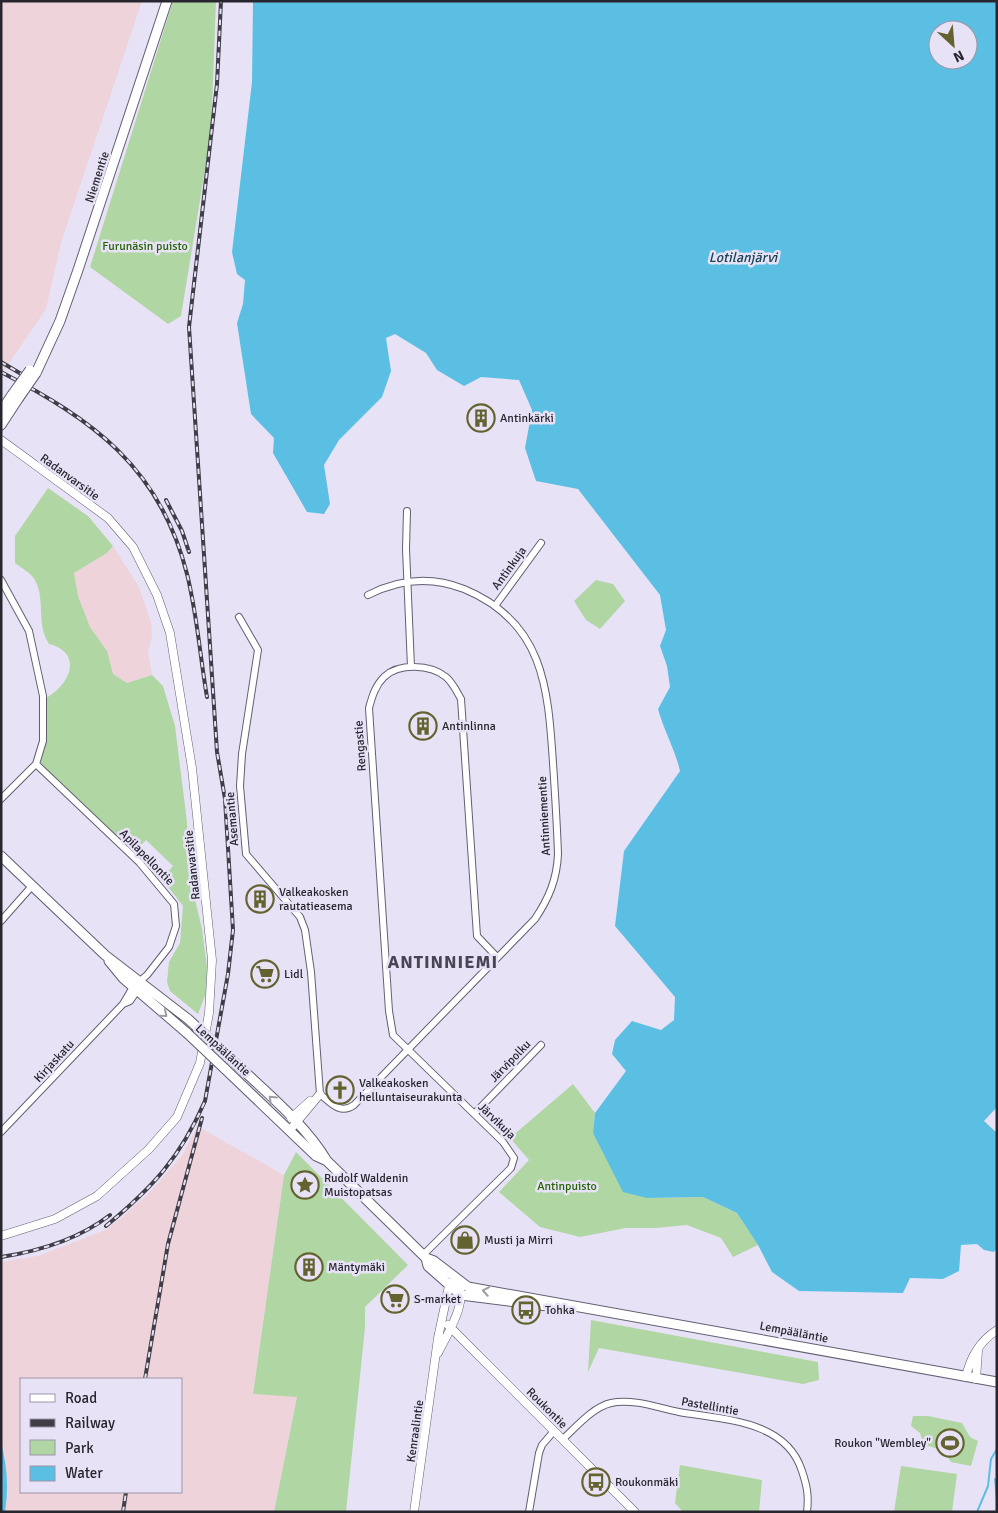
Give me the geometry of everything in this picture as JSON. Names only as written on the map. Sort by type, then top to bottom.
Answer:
[{"type":"main road","name":"Niementie","points":[[1,425],[15,397],[42,357],[60,321],[167,1]]},
{"type":"main road","name":"Niementie","points":[[1,411],[15,397]]},
{"type":"main road","name":"Lempääläntie","points":[[1,856],[224,1068],[292,1124]]},
{"type":"main road","name":"Lempääläntie","points":[[137,987],[188,1019],[228,1056],[292,1124],[316,1156],[327,1161],[424,1257],[428,1266],[453,1283],[472,1288],[738,1334],[997,1382]]},
{"type":"main road","name":"Lempääläntie","points":[[453,1283],[461,1295],[559,1308],[586,1308]]},
{"type":"street","name":"Radanvarsitie","points":[[1,440],[108,518],[133,547],[158,595],[170,634],[192,768],[212,960],[209,1013],[200,1063],[177,1117],[149,1149],[97,1196],[55,1218],[1,1236]]},
{"type":"street","name":"Radanvarsitie","points":[[1,446],[18,453]]},
{"type":"street","points":[[407,511],[406,549],[409,582],[411,666],[432,670],[446,676],[461,700],[478,936],[497,957]]},
{"type":"street","name":"Antinkuja","points":[[495,606],[540,543]]},
{"type":"street","points":[[1,580],[29,631],[43,696],[42,742],[36,764],[1,799]]},
{"type":"street","name":"Antinniementie","points":[[320,1094],[339,1109],[349,1108],[535,919],[546,903],[557,871],[558,854],[549,703],[544,678],[536,657],[521,632],[495,606],[478,595],[451,584],[431,580],[409,582],[368,595]]},
{"type":"street","name":"Asemantie","points":[[239,617],[258,650],[242,754],[240,786],[246,854],[300,917],[306,930],[320,1094]]},
{"type":"street","name":"Rengastie","points":[[407,1051],[393,1035],[389,1011],[369,708],[374,690],[385,677],[398,669],[411,666]]},
{"type":"street","name":"Apilapellontie","points":[[36,764],[139,862],[174,904],[176,926],[171,942],[137,987]]},
{"type":"street","points":[[1,921],[32,886]]},
{"type":"street","name":"Kirjaskatu","points":[[1,1132],[137,987]]},
{"type":"street","name":"Järvipolku","points":[[474,1114],[541,1045]]},
{"type":"street","name":"Järvikuja","points":[[407,1051],[510,1150],[514,1164],[424,1257]]},
{"type":"street","points":[[292,1124],[320,1094]]},
{"type":"street","name":"Kenraalintie","points":[[414,1512],[442,1322],[453,1283]]},
{"type":"street","name":"Kenraalintie","points":[[438,1353],[452,1327],[461,1295]]},
{"type":"street","name":"Roukontie","points":[[442,1322],[452,1327],[635,1512]]},
{"type":"street","points":[[971,1378],[972,1357],[989,1335],[997,1330]]},
{"type":"street","name":"Pastellintie","points":[[563,1440],[592,1413],[611,1403],[633,1403],[754,1426],[776,1436],[790,1446],[801,1466],[810,1494],[808,1512]]},
{"type":"street","points":[[529,1512],[539,1453],[542,1445],[554,1431]]},
{"type":"shaded area","points":[[1,1],[142,1],[61,243],[46,309],[1,375]]},
{"type":"shaded area","points":[[113,546],[139,587],[151,622],[152,637],[148,652],[152,675],[127,683],[113,674],[106,651],[90,627],[78,596],[74,573],[107,553]]},
{"type":"shaded area","points":[[197,1126],[284,1175],[253,1393],[297,1397],[274,1512],[5,1512],[8,1494],[5,1457],[1,1442],[1,1262],[38,1256],[108,1229],[147,1195],[183,1154]]},
{"type":"green space","name":"Furunäsin puisto","points":[[173,1],[216,1],[211,133],[181,316],[168,324],[90,267]]},
{"type":"green space","points":[[48,488],[88,516],[113,546],[107,553],[74,573],[78,596],[90,627],[107,651],[113,674],[127,683],[152,675],[163,686],[175,726],[187,822],[190,878],[202,929],[207,968],[206,993],[198,1014],[170,991],[167,982],[169,962],[180,943],[183,906],[162,879],[173,866],[146,840],[134,852],[43,767],[41,762],[44,699],[53,694],[66,679],[70,662],[67,655],[60,648],[49,644],[45,636],[37,585],[31,575],[15,563],[15,536]]},
{"type":"green space","points":[[596,580],[613,584],[625,601],[600,629],[586,620],[574,601]]},
{"type":"green space","name":"Antinpuisto","points":[[573,1084],[595,1113],[593,1133],[647,1198],[703,1197],[737,1213],[758,1245],[733,1257],[721,1238],[687,1225],[626,1228],[580,1237],[540,1227],[499,1192],[529,1160],[510,1138]]},
{"type":"green space","points":[[296,1152],[408,1265],[365,1307],[365,1327],[346,1512],[274,1512],[297,1397],[253,1394],[284,1175]]},
{"type":"green space","points":[[591,1320],[818,1362],[819,1380],[803,1384],[599,1348],[588,1372]]},
{"type":"green space","name":"Roukon \"Wembley\"","points":[[913,1416],[928,1416],[962,1423],[970,1437],[978,1441],[971,1466],[951,1462],[943,1451],[923,1444],[920,1433],[911,1426]]},
{"type":"green space","points":[[680,1465],[762,1480],[759,1512],[683,1512],[675,1503]]},
{"type":"green space","points":[[901,1466],[957,1474],[952,1512],[894,1512]]},
{"type":"water","name":"Lotilanjärvi","points":[[253,1],[997,1],[997,1107],[984,1121],[997,1133],[997,1248],[994,1252],[984,1250],[977,1244],[961,1245],[959,1271],[943,1279],[910,1278],[903,1293],[799,1291],[772,1272],[758,1245],[737,1213],[703,1197],[647,1198],[623,1192],[593,1133],[595,1113],[626,1071],[612,1054],[615,1040],[632,1021],[661,1030],[674,1020],[675,997],[615,926],[624,851],[680,771],[658,709],[670,687],[667,666],[660,646],[666,630],[660,595],[578,489],[536,481],[525,448],[532,410],[519,380],[481,377],[464,386],[437,370],[426,353],[395,334],[386,338],[391,371],[382,397],[339,440],[324,465],[330,504],[324,514],[307,512],[273,453],[274,438],[251,414],[237,323],[243,304],[245,280],[237,274],[232,252],[252,82]]},
{"type":"water","points":[[1,1442],[7,1477],[5,1512],[1,1512]]},
{"type":"waterway","points":[[977,1512],[988,1486],[991,1459],[997,1449]]},
{"type":"waterway","points":[[995,1479],[997,1500]]},
{"type":"railway","points":[[106,1226],[138,1198],[164,1170],[186,1139],[205,1101],[228,974],[233,930],[225,799],[217,752],[189,327],[217,84],[221,1]]},
{"type":"railway","points":[[1,362],[23,375]]},
{"type":"railway","points":[[1,372],[65,409],[93,429],[118,451],[141,476],[159,504],[175,537],[187,574],[196,620],[207,697]]},
{"type":"railway","points":[[166,500],[182,531],[189,552]]},
{"type":"railway","points":[[145,1378],[168,1244],[202,1118]]},
{"type":"railway","points":[[1,1257],[59,1243],[85,1231],[110,1215]]},
{"type":"railway","points":[[123,1512],[126,1493]]},
{"type":"place","name":"Antinkärki","points":[[481,418]]},
{"type":"place","name":"Antinlinna","points":[[423,726]]},
{"type":"place","name":"Valkeakosken rautatieasema","points":[[260,899]]},
{"type":"place","name":"Lidl","points":[[265,974]]},
{"type":"place","name":"Valkeakosken helluntaiseurakunta","points":[[340,1090]]},
{"type":"place","name":"Rudolf Waldenin Muistopatsas","points":[[305,1185]]},
{"type":"place","name":"Musti ja Mirri","points":[[465,1240]]},
{"type":"place","name":"Mäntymäki","points":[[309,1267]]},
{"type":"place","name":"S-market","points":[[395,1299]]},
{"type":"place","name":"Tohka","points":[[526,1310]]},
{"type":"place","name":"Roukon \"Wembley\"","points":[[950,1443]]},
{"type":"place","name":"Roukonmäki","points":[[596,1482]]},
{"type":"district","name":"ANTINNIEMI","points":[[443,962]]}]
